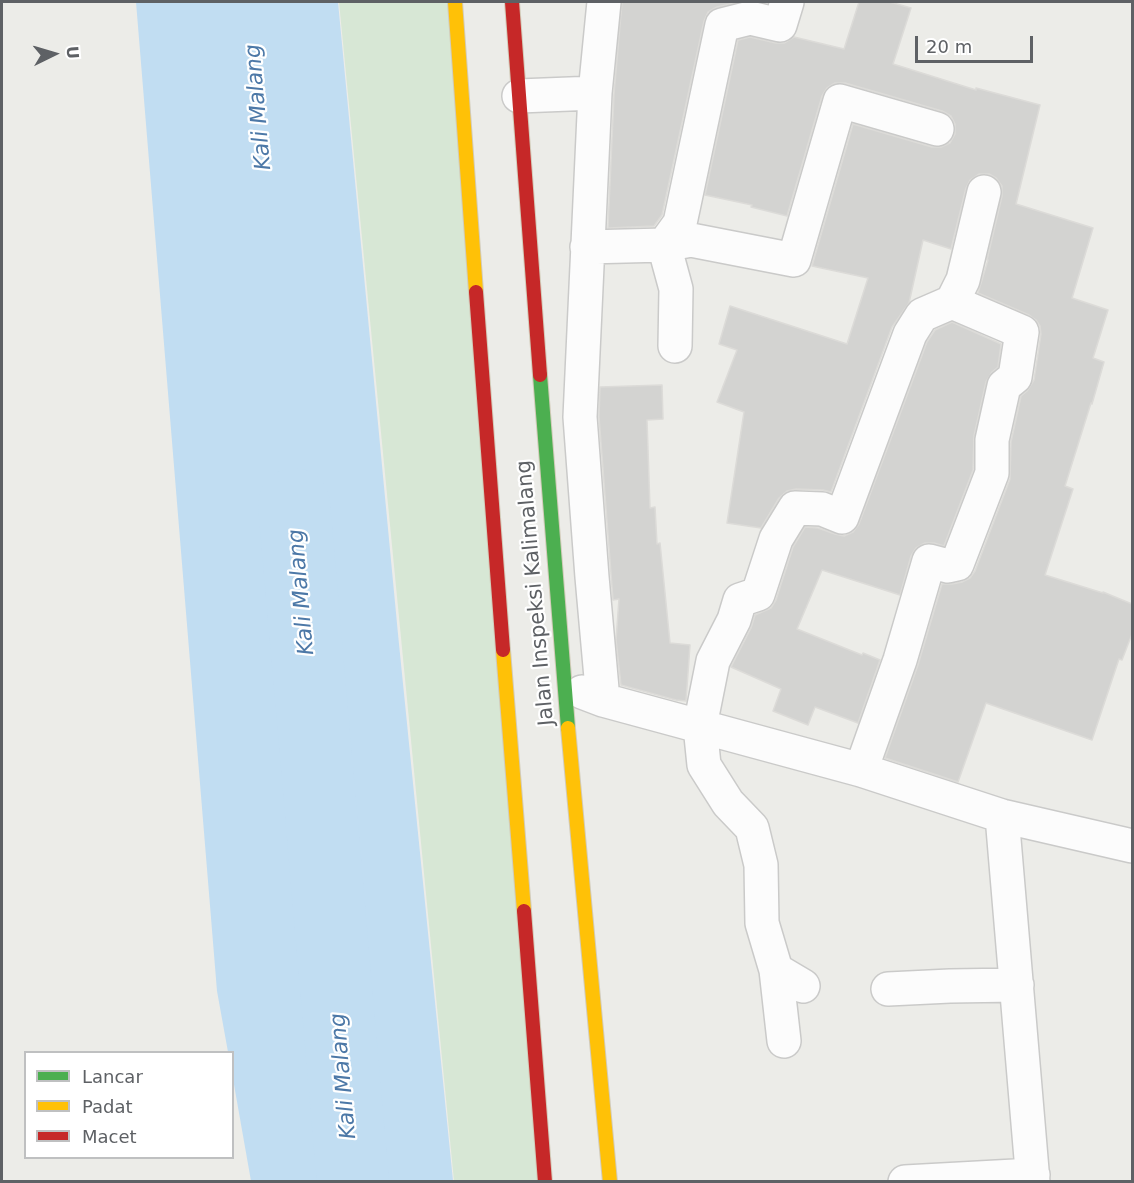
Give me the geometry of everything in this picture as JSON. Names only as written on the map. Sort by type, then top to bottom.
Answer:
[{"type":"main road","name":"Jalan Inspeksi Kalimalang","points":[[454,2],[545,1182]]},
{"type":"main road","name":"Jalan Inspeksi Kalimalang","points":[[512,2],[564,686],[610,1182]]},
{"type":"street","points":[[603,700],[580,417],[595,93],[604,2]]},
{"type":"street","points":[[664,245],[680,223],[722,25],[750,18],[780,25],[788,2]]},
{"type":"street","points":[[519,96],[595,93]]},
{"type":"street","points":[[587,247],[664,245],[691,240],[794,260],[840,101],[937,129]]},
{"type":"street","points":[[784,1041],[776,970],[762,923],[761,865],[752,828],[728,803],[704,765],[700,726],[714,661],[734,620],[740,600],[758,594],[776,538],[795,508],[822,509],[842,517],[910,334],[922,315],[952,302],[963,280],[984,192]]},
{"type":"street","points":[[664,245],[676,289],[675,346]]},
{"type":"street","points":[[861,770],[900,660],[929,561],[948,566],[957,564],[992,473],[992,440],[1004,386],[1015,377],[1022,332],[952,302]]},
{"type":"street","points":[[564,686],[603,700],[861,770],[1002,816],[1132,846]]},
{"type":"street","points":[[905,1182],[1033,1178],[1002,816]]},
{"type":"street","points":[[776,970],[803,986]]},
{"type":"street","points":[[888,989],[1017,985]]},
{"type":"green space","points":[[339,2],[455,2],[546,1181],[454,1181]]},
{"type":"water","points":[[136,2],[338,2],[453,1181],[251,1181],[234,1085],[234,1051],[228,1051],[217,991]]},
{"type":"building","points":[[622,2],[739,2],[717,7],[708,12],[704,21],[662,215],[654,226],[608,228],[614,94]]},
{"type":"building","points":[[859,2],[890,2],[911,8],[893,64],[976,90],[976,88],[1040,105],[1016,204],[1093,228],[1072,298],[1108,310],[1093,358],[1104,362],[1065,486],[1073,489],[1045,575],[1103,592],[1132,604],[1132,634],[1122,660],[1119,659],[1092,740],[986,703],[958,782],[885,758],[918,665],[942,584],[962,582],[970,578],[975,571],[1010,479],[1011,442],[1021,396],[1034,380],[1041,334],[1040,326],[1029,315],[978,293],[1002,196],[1002,186],[996,178],[989,174],[979,174],[970,180],[951,249],[923,240],[909,303],[892,327],[831,492],[796,489],[787,491],[779,498],[761,528],[727,523],[744,412],[717,402],[737,350],[719,344],[730,306],[847,344],[868,278],[812,266],[853,124],[932,147],[941,147],[950,143],[955,134],[955,124],[951,116],[942,111],[845,83],[835,83],[827,88],[822,96],[787,216],[751,207],[752,205],[705,195],[738,40],[750,37],[784,43],[794,37],[844,49]]},
{"type":"building","points":[[952,322],[1001,344],[998,367],[986,382],[974,436],[973,470],[944,546],[925,543],[916,548],[911,556],[900,595],[822,570],[797,629],[880,660],[858,723],[815,707],[808,725],[773,711],[781,689],[731,667],[751,628],[755,615],[771,608],[776,600],[793,547],[805,527],[818,528],[844,536],[853,532],[859,524],[927,342],[935,330]]},
{"type":"building","points":[[662,385],[663,419],[647,420],[650,508],[655,507],[657,544],[660,543],[670,643],[690,645],[686,701],[621,685],[616,640],[619,599],[613,600],[599,417],[600,387]]},
{"type":"waterway","name":"Kali Malang","points":[[294,504],[353,1182]]},
{"type":"traffic: fast","points":[[540,375],[568,728]]},
{"type":"traffic: slow","points":[[455,2],[476,292]]},
{"type":"traffic: slow","points":[[503,650],[524,911]]},
{"type":"traffic: slow","points":[[568,728],[610,1182]]},
{"type":"traffic: jam","points":[[512,2],[540,375]]},
{"type":"traffic: jam","points":[[476,292],[503,650]]},
{"type":"traffic: jam","points":[[524,911],[545,1182]]}]
